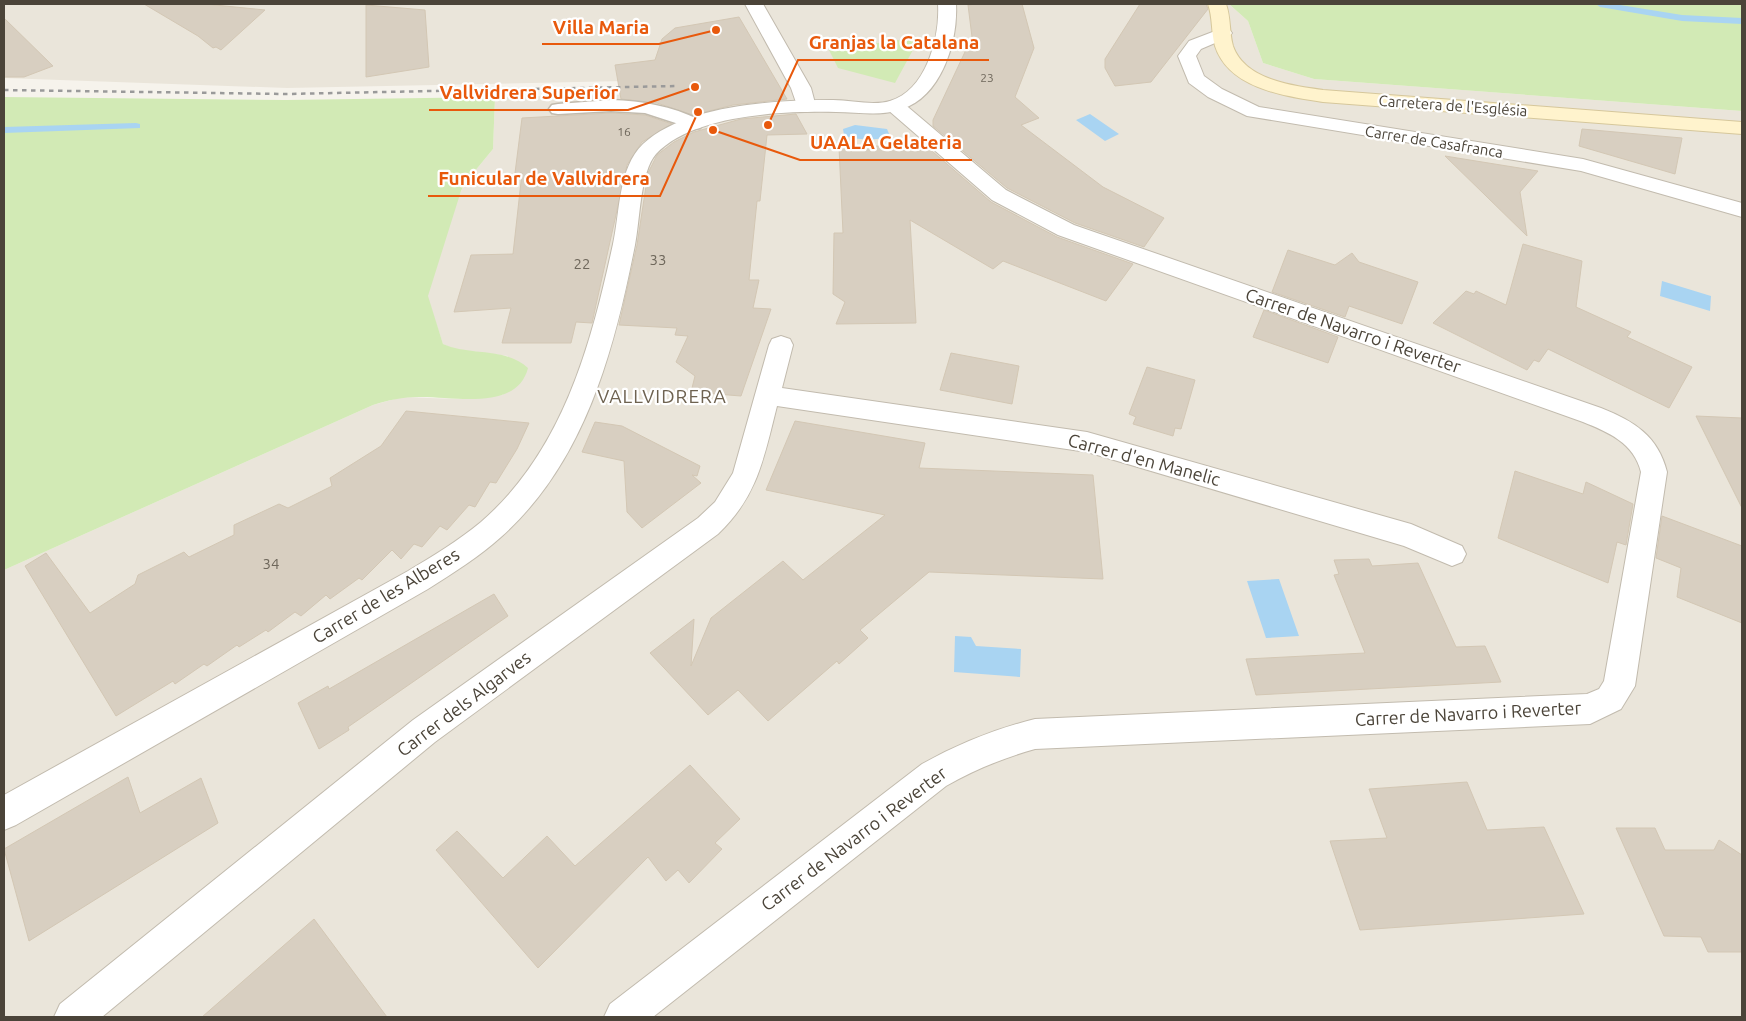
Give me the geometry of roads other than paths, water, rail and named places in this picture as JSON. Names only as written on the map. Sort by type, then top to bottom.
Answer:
[{"type":"main road","name":"Carretera de l'Església","points":[[1217,4],[1220,10],[1224,46],[1228,56],[1243,72],[1273,85],[1301,93],[1742,128]]},
{"type":"street","points":[[754,4],[802,88],[806,107]]},
{"type":"street","points":[[895,106],[911,99],[932,71],[946,30],[947,4]]},
{"type":"street","name":"Carrer de Casafranca","points":[[1223,34],[1195,45],[1188,56],[1196,79],[1215,93],[1254,112],[1583,165],[1742,210]]},
{"type":"street","name":"Carrer de les Alberes","points":[[4,813],[418,580],[456,557],[500,520],[548,459],[577,407],[590,377],[600,347],[642,161],[649,150],[667,136],[694,124],[739,113],[806,107],[895,106]]},
{"type":"street","name":"Carrer de Navarro i Reverter","points":[[623,1017],[934,775],[989,747],[1035,734],[1590,709],[1610,699],[1619,686],[1654,472],[1652,460],[1645,447],[1632,435],[1592,415],[1066,230],[999,195],[895,106]]},
{"type":"street","name":"Carrer dels Algarves","points":[[73,1017],[424,731],[708,526],[725,510],[746,475],[781,345]]},
{"type":"street","name":"Carrer d'en Manelic","points":[[768,395],[1087,442],[1411,536],[1452,554]]},
{"type":"lane","points":[[558,109],[596,105],[636,106],[660,110],[694,124]]},
{"type":"water","points":[[1090,114],[1119,134],[1105,141],[1076,120]]},
{"type":"water","points":[[855,125],[887,129],[890,136],[881,139],[867,139],[844,135],[843,129]]},
{"type":"water","points":[[1662,281],[1711,296],[1710,311],[1660,296]]},
{"type":"water","points":[[1279,579],[1299,636],[1266,638],[1247,581]]},
{"type":"water","points":[[955,636],[971,637],[976,646],[1021,649],[1020,677],[954,672]]},
{"type":"waterway","points":[[1600,4],[1682,18],[1742,21]]},
{"type":"waterway","points":[[4,130],[136,126]]},
{"type":"railway","points":[[4,90],[286,94],[676,86]]},
{"type":"place","name":"Villa Maria","points":[[716,30]]},
{"type":"place","name":"Vallvidrera Superior","points":[[695,87]]},
{"type":"place","name":"Funicular de Vallvidrera","points":[[698,112]]},
{"type":"place","name":"Granjas la Catalana","points":[[768,125]]},
{"type":"place","name":"UAALA Gelateria","points":[[713,130]]},
{"type":"district","name":"VALLVIDRERA","points":[[662,396]]}]
